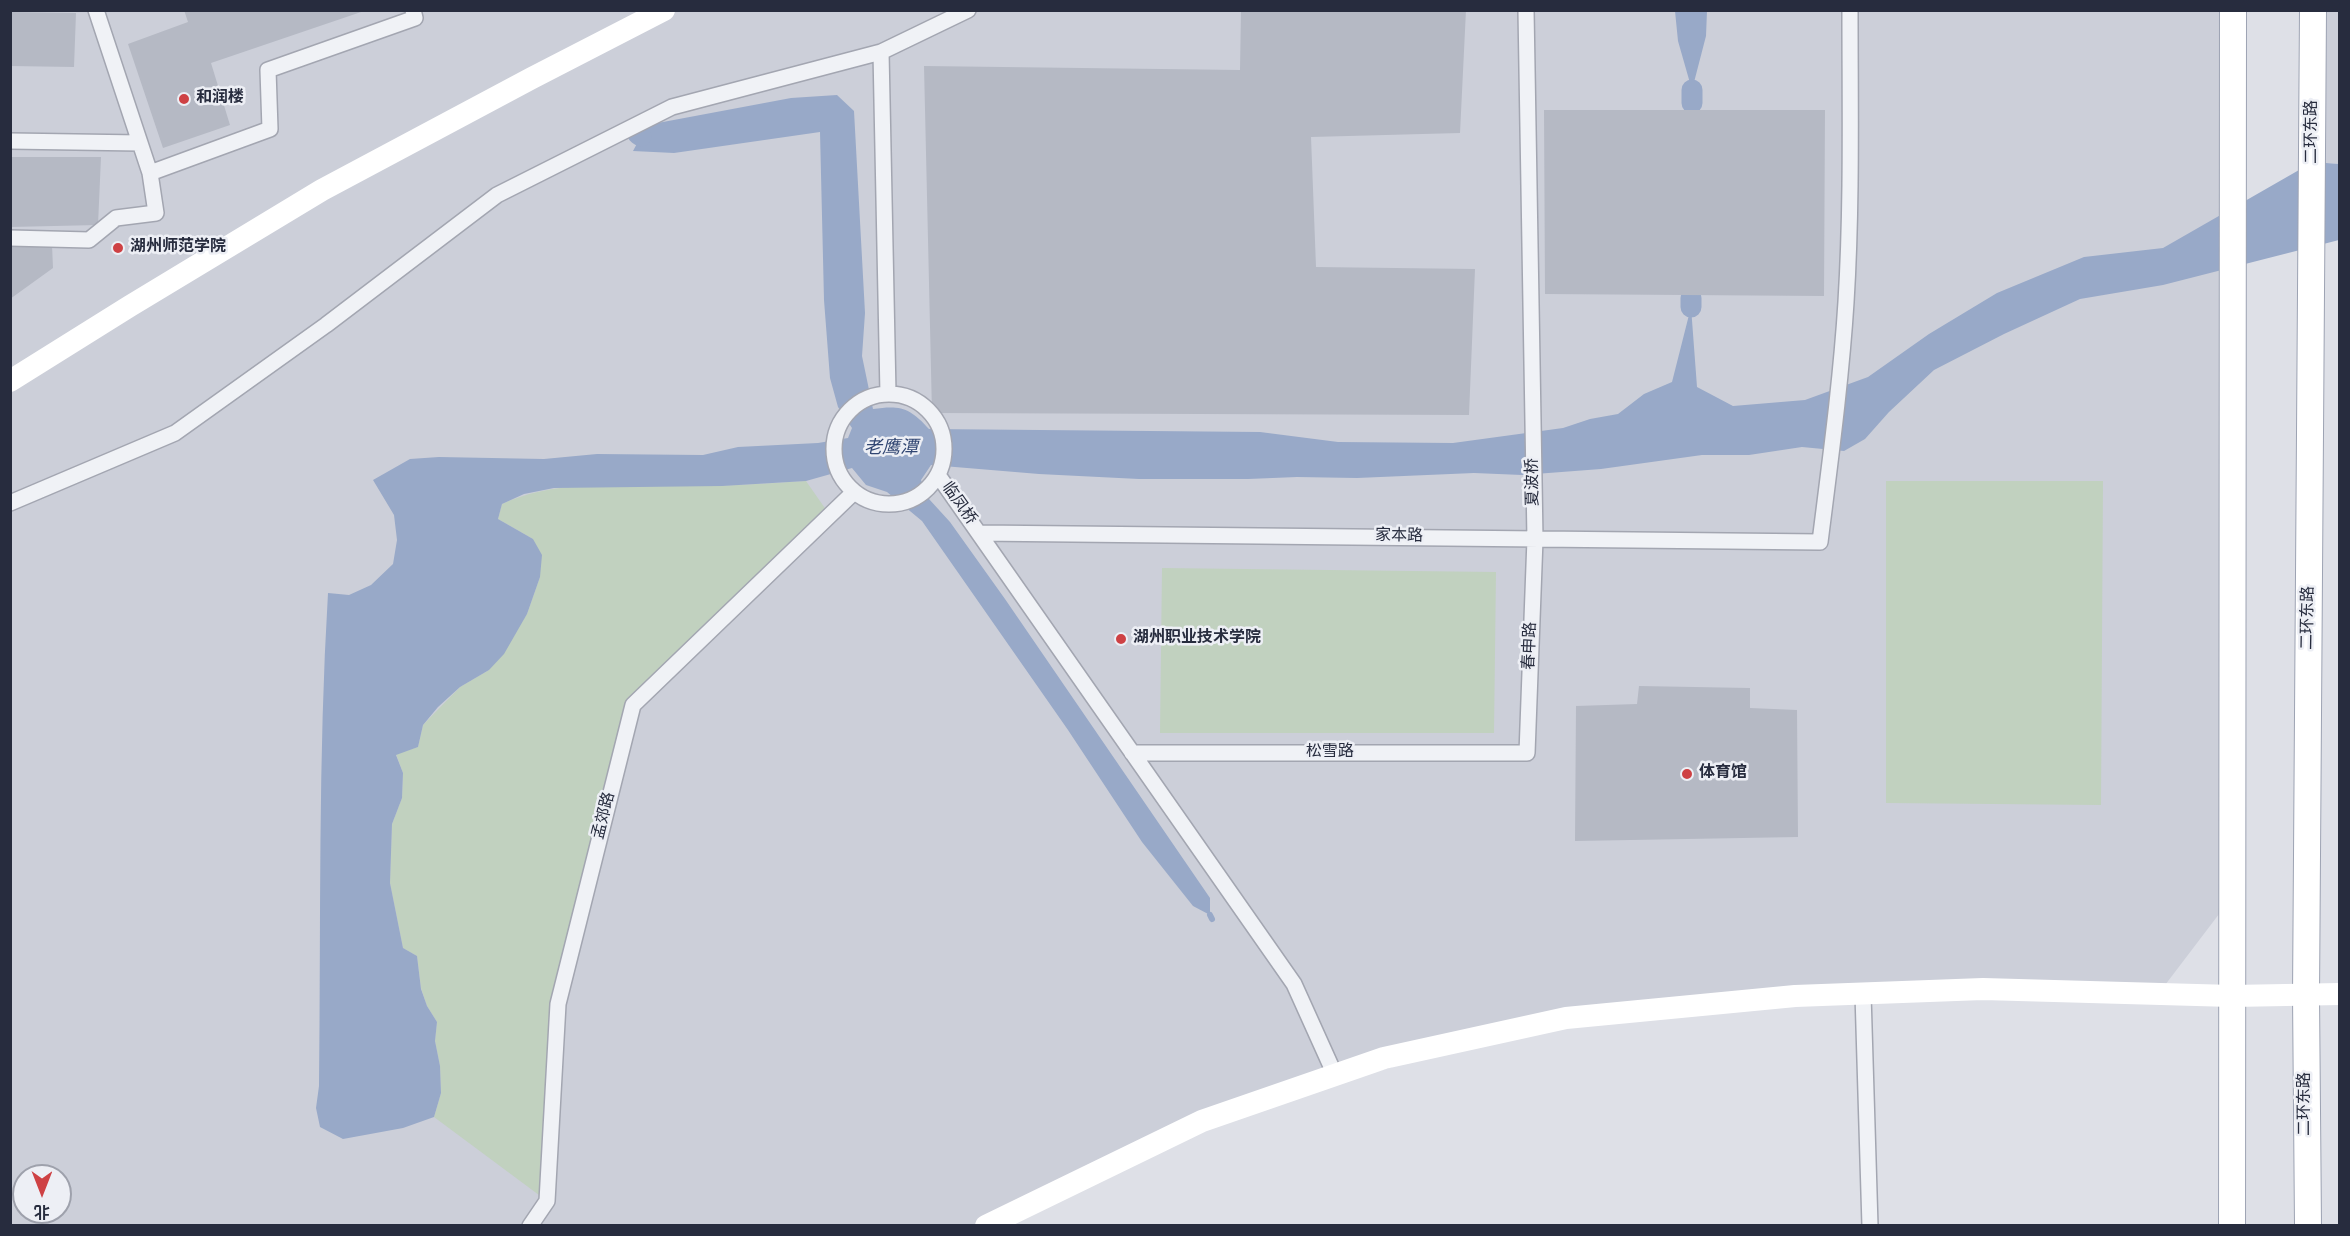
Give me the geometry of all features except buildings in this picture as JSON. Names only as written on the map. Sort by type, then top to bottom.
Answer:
[{"type":"main road","points":[[10,381],[322,190],[664,10]]},
{"type":"main road","points":[[2232,1226],[2233,10]]},
{"type":"main road","name":"二环东路","points":[[2307,1226],[2306,995],[2313,10]]},
{"type":"main road","points":[[986,1226],[1202,1121],[1384,1058],[1566,1018],[1795,996],[1983,989],[2232,996],[2340,994]]},
{"type":"street","points":[[10,238],[89,240],[116,218],[156,213],[150,173],[96,10]]},
{"type":"street","points":[[150,173],[270,129],[268,69],[415,18],[413,10]]},
{"type":"street","points":[[10,503],[176,433],[326,325],[497,195],[672,107],[881,52],[968,10]]},
{"type":"street","name":"夏波桥","points":[[1526,10],[1535,539]]},
{"type":"street","name":"家本路","points":[[979,533],[1820,542],[1840,377],[1849,228],[1850,10]]},
{"type":"street","points":[[881,52],[881,394]]},
{"type":"street","points":[[10,141],[140,143]]},
{"type":"street","points":[[881,394],[907,397],[924,406],[937,423],[943,438],[944,457],[936,477],[898,505],[875,504],[853,493],[839,475],[833,453],[839,426],[881,394]]},
{"type":"street","name":"临凤桥","points":[[936,477],[979,533],[1294,984],[1335,1075]]},
{"type":"street","name":"孟郊路","points":[[530,1226],[547,1201],[558,1004],[633,705],[853,493]]},
{"type":"street","name":"春申路","points":[[1527,753],[1535,539]]},
{"type":"street","name":"松雪路","points":[[1132,753],[1527,753]]},
{"type":"street","points":[[1863,994],[1870,1226]]},
{"type":"shaded area","name":"湖州职业技术学院","points":[[11,11],[2233,11],[2232,897],[2159,993],[1983,989],[1566,1018],[1202,1121],[987,1225],[11,1225]]},
{"type":"shaded area","points":[[2313,11],[2339,11],[2339,164],[2313,162]]},
{"type":"green space","points":[[806,481],[829,514],[633,705],[558,1004],[547,1201],[434,1117],[441,1093],[440,1066],[435,1041],[437,1022],[427,1006],[421,988],[417,956],[403,948],[390,883],[392,824],[402,798],[403,773],[396,754],[418,747],[423,725],[460,687],[489,670],[527,614],[540,577],[533,539],[498,519],[502,504],[525,495],[573,486],[710,486]]},
{"type":"green space","points":[[1886,481],[2103,481],[2101,805],[1886,803]]},
{"type":"green space","points":[[1162,568],[1496,572],[1494,733],[1160,733]]},
{"type":"water","points":[[1675,11],[1707,11],[1706,36],[1692,90],[1678,41]]},
{"type":"water","name":"老鹰潭","points":[[837,95],[854,111],[865,313],[862,356],[873,409],[891,407],[910,412],[929,429],[1260,432],[1338,442],[1453,443],[1563,428],[1590,419],[1618,414],[1644,394],[1672,382],[1691,307],[1697,387],[1733,406],[1805,400],[1868,377],[1929,334],[1997,293],[2084,257],[2163,248],[2313,162],[2339,164],[2339,240],[2163,285],[2080,299],[1934,370],[1889,412],[1865,439],[1844,451],[1802,447],[1749,455],[1702,455],[1601,469],[1522,475],[1474,473],[1357,478],[1139,479],[931,465],[921,480],[929,499],[950,522],[1005,599],[1210,898],[1210,915],[1193,906],[1142,842],[1068,730],[922,521],[887,492],[866,485],[852,468],[806,481],[722,486],[554,488],[524,494],[502,504],[498,519],[533,539],[542,555],[540,577],[527,614],[504,654],[489,670],[460,687],[438,707],[423,725],[418,747],[396,755],[403,773],[402,798],[392,824],[390,883],[403,948],[417,956],[421,989],[427,1006],[437,1022],[435,1041],[440,1066],[441,1093],[434,1117],[403,1128],[343,1139],[320,1127],[316,1108],[319,1086],[321,778],[325,655],[328,593],[349,595],[371,585],[393,564],[397,540],[394,515],[373,480],[410,459],[439,457],[544,459],[597,454],[703,455],[738,447],[818,443],[848,438],[852,428],[838,407],[830,378],[824,300],[820,132],[674,153],[633,151],[647,125],[791,98]]},
{"type":"waterway","points":[[1692,90],[1692,103]]},
{"type":"waterway","points":[[1691,298],[1691,307]]},
{"type":"waterway","points":[[1210,915],[1212,919]]},
{"type":"place","name":"和润楼","points":[[184,99]]},
{"type":"place","name":"湖州师范学院","points":[[118,248]]},
{"type":"place","name":"湖州职业技术学院","points":[[1121,639]]},
{"type":"place","name":"体育馆","points":[[1687,774]]}]
